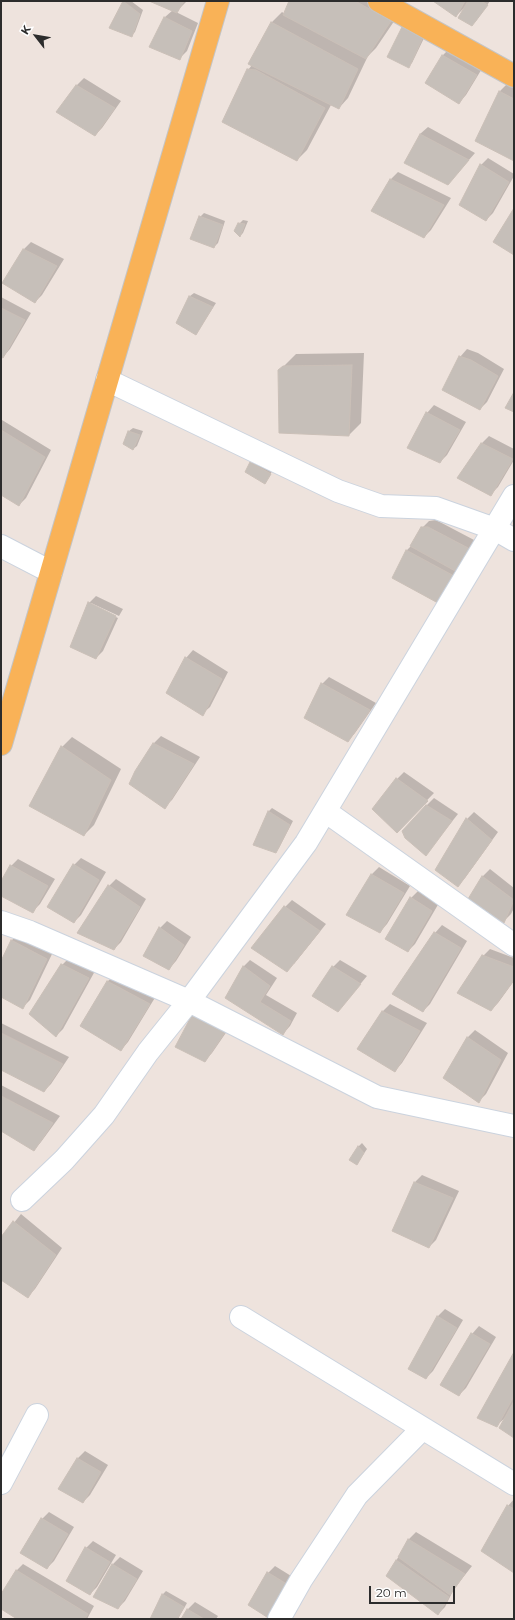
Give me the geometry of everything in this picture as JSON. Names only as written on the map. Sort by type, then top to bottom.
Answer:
[{"type":"main road","points":[[1,744],[218,1]]},
{"type":"main road","points":[[379,1],[514,76]]},
{"type":"street","points":[[107,380],[338,491],[381,506],[436,508],[495,529],[514,540]]},
{"type":"street","points":[[22,1200],[64,1160],[104,1115],[148,1052],[189,1001],[306,843],[514,496]]},
{"type":"street","points":[[1,546],[51,572]]},
{"type":"street","points":[[325,812],[514,945]]},
{"type":"street","points":[[1,922],[30,932],[189,1001],[249,1033],[377,1097],[514,1126]]},
{"type":"street","points":[[241,1317],[514,1484]]},
{"type":"street","points":[[1,1483],[37,1415]]},
{"type":"street","points":[[279,1619],[301,1580],[357,1495],[422,1428]]},
{"type":"building","points":[[123,1],[140,14],[132,37],[109,28]]},
{"type":"building","points":[[149,1],[184,1],[177,13]]},
{"type":"building","points":[[289,1],[355,1],[391,21],[366,59],[283,15]]},
{"type":"building","points":[[433,1],[465,1],[456,17]]},
{"type":"building","points":[[468,1],[481,1],[488,5],[472,26],[458,18]]},
{"type":"building","points":[[164,17],[192,31],[180,60],[149,47]]},
{"type":"building","points":[[271,22],[358,69],[339,109],[248,64]]},
{"type":"building","points":[[402,27],[423,37],[409,68],[387,57]]},
{"type":"building","points":[[442,55],[477,75],[459,104],[425,83]]},
{"type":"building","points":[[247,69],[256,70],[325,108],[297,161],[222,122]]},
{"type":"building","points":[[76,85],[115,108],[95,136],[56,112]]},
{"type":"building","points":[[499,91],[514,99],[514,161],[475,141]]},
{"type":"building","points":[[420,134],[469,160],[448,185],[404,163]]},
{"type":"building","points":[[480,164],[509,182],[486,221],[459,205]]},
{"type":"building","points":[[390,179],[444,205],[424,238],[371,211]]},
{"type":"building","points":[[514,208],[514,255],[493,242]]},
{"type":"building","points":[[199,216],[223,225],[214,248],[190,239]]},
{"type":"building","points":[[238,223],[245,224],[240,237],[234,231]]},
{"type":"building","points":[[23,249],[57,266],[35,303],[2,283]]},
{"type":"building","points":[[189,296],[213,307],[196,335],[176,323]]},
{"type":"building","points":[[1,308],[25,320],[3,358],[1,357]]},
{"type":"building","points":[[459,356],[471,360],[498,376],[480,410],[442,390]]},
{"type":"building","points":[[352,365],[349,436],[279,433],[278,370],[283,366]]},
{"type":"building","points":[[514,392],[514,412],[505,408]]},
{"type":"building","points":[[426,412],[460,430],[440,463],[407,448]]},
{"type":"building","points":[[1,430],[45,457],[19,506],[1,495]]},
{"type":"building","points":[[128,431],[140,435],[133,450],[123,444]]},
{"type":"building","points":[[481,443],[513,459],[491,496],[457,478]]},
{"type":"building","points":[[250,462],[271,474],[265,484],[245,472]]},
{"type":"building","points":[[421,527],[428,527],[470,549],[457,572],[410,546]]},
{"type":"building","points":[[406,550],[454,576],[438,603],[392,578]]},
{"type":"building","points":[[88,602],[116,616],[96,659],[70,647]]},
{"type":"building","points":[[185,657],[222,679],[203,716],[166,693]]},
{"type":"building","points":[[321,683],[370,710],[348,742],[304,718]]},
{"type":"building","points":[[153,743],[194,764],[165,809],[129,784],[135,771]]},
{"type":"building","points":[[61,746],[111,780],[84,836],[29,806]]},
{"type":"building","points":[[396,778],[428,801],[397,833],[372,809]]},
{"type":"building","points":[[426,805],[452,821],[426,856],[405,838],[402,831]]},
{"type":"building","points":[[268,811],[290,825],[276,853],[253,845]]},
{"type":"building","points":[[466,818],[492,840],[458,887],[435,870]]},
{"type":"building","points":[[73,864],[99,880],[74,923],[47,907]]},
{"type":"building","points":[[10,865],[48,886],[33,913],[1,896],[1,881]]},
{"type":"building","points":[[371,874],[404,893],[380,933],[346,915]]},
{"type":"building","points":[[482,876],[514,900],[504,923],[468,899]]},
{"type":"building","points":[[108,885],[140,907],[114,950],[77,933]]},
{"type":"building","points":[[410,897],[432,911],[408,952],[385,939]]},
{"type":"building","points":[[284,906],[320,931],[287,972],[251,948]]},
{"type":"building","points":[[159,927],[184,945],[169,970],[143,956]]},
{"type":"building","points":[[434,932],[461,948],[423,1012],[392,994]]},
{"type":"building","points":[[11,940],[47,959],[23,1009],[1,997],[1,961]]},
{"type":"building","points":[[482,955],[514,967],[514,980],[491,1011],[457,993]]},
{"type":"building","points":[[61,964],[89,978],[56,1037],[29,1014]]},
{"type":"building","points":[[243,966],[270,986],[260,1002],[291,1021],[283,1035],[225,998]]},
{"type":"building","points":[[332,966],[361,984],[338,1012],[312,996]]},
{"type":"building","points":[[107,981],[150,1004],[121,1051],[80,1026]]},
{"type":"building","points":[[382,1011],[420,1031],[395,1072],[357,1049]]},
{"type":"building","points":[[193,1013],[228,1028],[205,1062],[175,1047]]},
{"type":"building","points":[[1,1033],[63,1064],[44,1092],[1,1070]]},
{"type":"building","points":[[467,1037],[501,1060],[479,1103],[443,1078]]},
{"type":"building","points":[[1,1096],[53,1123],[34,1151],[1,1131]]},
{"type":"building","points":[[358,1146],[364,1153],[357,1165],[349,1160]]},
{"type":"building","points":[[414,1182],[453,1198],[429,1248],[392,1231]]},
{"type":"building","points":[[13,1221],[56,1255],[28,1298],[1,1280],[1,1237]]},
{"type":"building","points":[[437,1316],[457,1328],[426,1379],[408,1369]]},
{"type":"building","points":[[471,1333],[490,1344],[459,1396],[440,1385]]},
{"type":"building","points":[[514,1352],[514,1396],[497,1427],[477,1418]]},
{"type":"building","points":[[514,1401],[514,1438],[499,1428]]},
{"type":"building","points":[[77,1458],[101,1472],[83,1503],[58,1489]]},
{"type":"building","points":[[507,1505],[514,1509],[514,1573],[481,1551]]},
{"type":"building","points":[[41,1518],[68,1534],[47,1569],[20,1553]]},
{"type":"building","points":[[408,1539],[465,1574],[450,1595],[398,1557]]},
{"type":"building","points":[[85,1547],[110,1562],[90,1595],[66,1581]]},
{"type":"building","points":[[396,1560],[449,1597],[438,1615],[386,1576]]},
{"type":"building","points":[[112,1564],[137,1579],[118,1609],[93,1597]]},
{"type":"building","points":[[16,1570],[88,1614],[85,1619],[17,1619],[1,1609],[1,1594]]},
{"type":"building","points":[[267,1572],[290,1586],[270,1619],[248,1605]]},
{"type":"building","points":[[162,1594],[184,1607],[177,1619],[150,1619]]},
{"type":"building","points":[[187,1609],[204,1619],[181,1619]]}]
